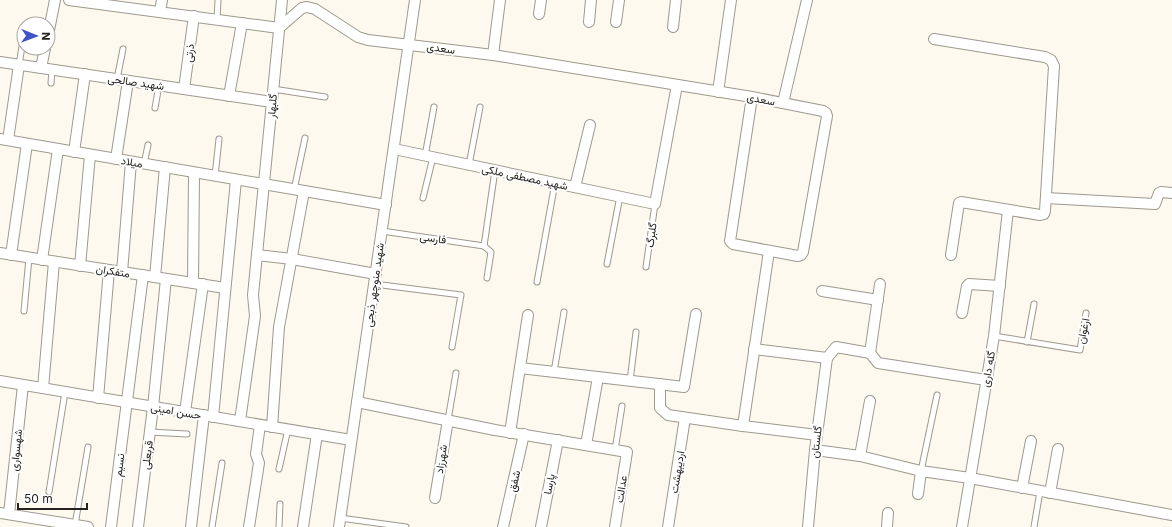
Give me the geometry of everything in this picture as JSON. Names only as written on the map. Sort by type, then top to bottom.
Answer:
[{"type":"street","points":[[52,16],[55,0]]},
{"type":"street","points":[[69,0],[279,28]]},
{"type":"street","points":[[160,12],[162,0]]},
{"type":"street","name":"گلبهار","points":[[264,185],[282,0]]},
{"type":"street","name":"شهید منوچهر ذبحی","points":[[340,522],[410,44],[415,0]]},
{"type":"street","points":[[493,55],[500,0]]},
{"type":"street","points":[[539,14],[541,0]]},
{"type":"street","points":[[589,22],[591,0]]},
{"type":"street","points":[[616,22],[619,0]]},
{"type":"street","points":[[673,27],[676,0]]},
{"type":"street","points":[[718,92],[730,0]]},
{"type":"street","points":[[783,103],[807,0]]},
{"type":"street","name":"سعدی","points":[[279,28],[302,8],[307,7],[315,9],[358,37],[368,40],[493,55],[752,97],[826,113],[827,116],[803,252],[798,256],[769,252]]},
{"type":"street","name":"ذرتی","points":[[184,89],[194,16]]},
{"type":"street","points":[[229,96],[242,23]]},
{"type":"street","points":[[934,39],[1045,57],[1051,60],[1054,66],[1046,211],[1044,214],[1040,215],[962,202],[959,203],[951,255]]},
{"type":"street","points":[[45,56],[46,69]]},
{"type":"street","name":"شهید صالحی","points":[[0,62],[272,102]]},
{"type":"street","points":[[4,140],[19,64]]},
{"type":"street","points":[[74,152],[85,74]]},
{"type":"street","points":[[116,159],[128,81]]},
{"type":"street","points":[[655,204],[677,85]]},
{"type":"street","points":[[743,426],[769,252],[733,244],[730,241],[752,97]]},
{"type":"street","points":[[575,187],[590,126]]},
{"type":"street","name":"میلاد","points":[[4,140],[386,205]]},
{"type":"street","points":[[11,255],[28,144]]},
{"type":"street","points":[[42,260],[58,149]]},
{"type":"street","name":"شهید مصطفی ملکی","points":[[394,149],[655,204]]},
{"type":"street","points":[[80,266],[90,155]]},
{"type":"street","points":[[122,272],[131,162]]},
{"type":"street","points":[[155,277],[165,168]]},
{"type":"street","points":[[185,412],[198,284],[194,173]]},
{"type":"street","points":[[191,527],[225,288],[236,180]]},
{"type":"street","points":[[240,421],[255,316],[253,295],[264,185]]},
{"type":"street","points":[[272,427],[279,327],[292,259],[299,190]]},
{"type":"street","points":[[1046,198],[1155,204],[1159,193],[1172,193]]},
{"type":"street","name":"گله داری","points":[[962,527],[994,336],[1008,210]]},
{"type":"street","name":"متفکران","points":[[0,254],[225,288]]},
{"type":"street","points":[[257,255],[292,259],[375,279]]},
{"type":"street","points":[[43,388],[54,262]]},
{"type":"street","points":[[98,398],[109,270]]},
{"type":"street","name":"نسیم","points":[[111,527],[143,275]]},
{"type":"street","name":"قربعلی","points":[[138,527],[153,407],[166,279]]},
{"type":"street","points":[[870,353],[880,284]]},
{"type":"street","points":[[962,313],[967,286],[969,284],[1000,286]]},
{"type":"street","points":[[822,291],[878,300]]},
{"type":"street","points":[[520,368],[684,387],[696,314]]},
{"type":"street","points":[[510,432],[528,316]]},
{"type":"street","points":[[754,349],[827,358],[836,347],[870,353],[878,363],[986,380]]},
{"type":"street","name":"گلستان","points":[[808,527],[815,450],[827,358]]},
{"type":"street","points":[[586,445],[598,377]]},
{"type":"street","name":"حسن امینی","points":[[0,381],[351,440]]},
{"type":"street","points":[[660,384],[660,408],[668,415],[817,435]]},
{"type":"street","name":"شهسواری","points":[[4,514],[23,385]]},
{"type":"street","points":[[860,456],[870,401]]},
{"type":"street","points":[[357,402],[510,432],[615,450]]},
{"type":"street","name":"اردیبهشت","points":[[668,527],[685,418]]},
{"type":"street","name":"شهرزاد","points":[[435,498],[448,420]]},
{"type":"street","points":[[249,527],[260,463],[256,454],[260,425]]},
{"type":"street","points":[[303,527],[317,434]]},
{"type":"street","name":"شفق","points":[[504,527],[524,434]]},
{"type":"street","name":"پارسا","points":[[541,527],[558,440]]},
{"type":"street","points":[[1022,488],[1031,441]]},
{"type":"street","points":[[1045,492],[1058,449]]},
{"type":"street","name":"عدالت","points":[[615,450],[627,452],[615,527]]},
{"type":"street","points":[[815,450],[860,456],[921,471],[970,478],[1172,515]]},
{"type":"street","points":[[918,494],[921,471]]},
{"type":"street","points":[[4,514],[33,523],[88,527]]},
{"type":"street","points":[[887,527],[888,514]]},
{"type":"lane","points":[[217,19],[218,0]]},
{"type":"lane","points":[[117,79],[122,49]]},
{"type":"lane","points":[[19,64],[20,56]]},
{"type":"lane","points":[[46,69],[51,83]]},
{"type":"lane","points":[[155,108],[159,85]]},
{"type":"lane","points":[[273,88],[325,97]]},
{"type":"lane","points":[[424,198],[434,107]]},
{"type":"lane","points":[[469,165],[480,107]]},
{"type":"lane","points":[[299,190],[305,138]]},
{"type":"lane","points":[[215,176],[219,139]]},
{"type":"lane","points":[[144,164],[148,145]]},
{"type":"lane","points":[[487,278],[491,252],[484,246],[495,170]]},
{"type":"lane","points":[[537,282],[555,183]]},
{"type":"lane","points":[[607,264],[620,196]]},
{"type":"lane","name":"گلبرگ","points":[[646,266],[655,204]]},
{"type":"lane","name":"فارسی","points":[[382,231],[484,246]]},
{"type":"lane","points":[[24,311],[29,258]]},
{"type":"lane","points":[[375,279],[461,295],[452,347]]},
{"type":"lane","points":[[994,336],[1027,342],[1034,304]]},
{"type":"lane","points":[[554,372],[564,312]]},
{"type":"lane","name":"ارغوان","points":[[1027,342],[1080,350],[1086,313]]},
{"type":"lane","points":[[630,381],[636,332]]},
{"type":"lane","points":[[448,420],[456,373]]},
{"type":"lane","points":[[49,492],[65,392]]},
{"type":"lane","points":[[921,471],[936,395]]},
{"type":"lane","points":[[615,450],[622,406]]},
{"type":"lane","points":[[279,469],[288,429]]},
{"type":"lane","points":[[150,432],[187,434]]},
{"type":"lane","points":[[75,525],[88,447]]},
{"type":"lane","points":[[212,527],[222,463]]},
{"type":"lane","points":[[1034,527],[1045,492]]},
{"type":"lane","points":[[279,527],[280,504]]},
{"type":"lane","points":[[340,522],[406,527]]}]
